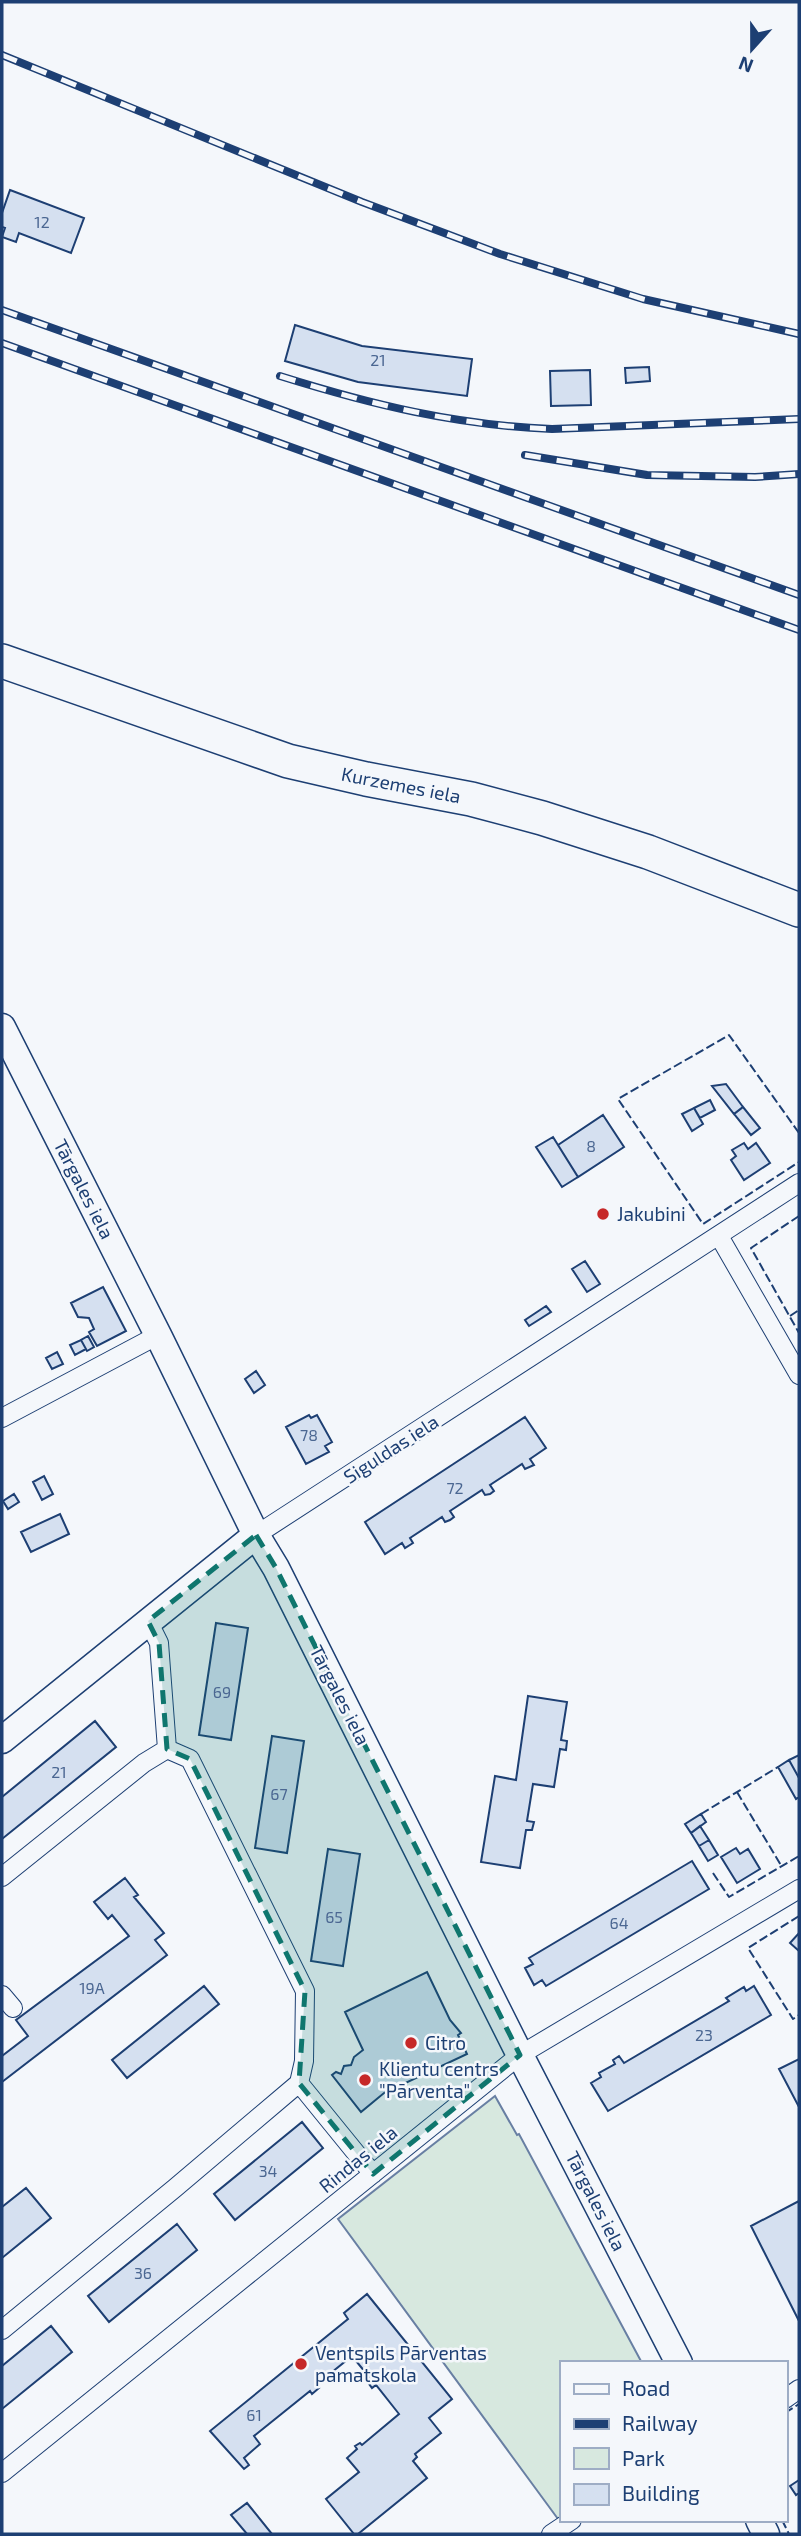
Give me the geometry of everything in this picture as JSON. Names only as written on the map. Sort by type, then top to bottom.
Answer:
[{"type":"highway","name":"Kurzemes iela","points":[[2,661],[288,761],[471,799],[542,818],[648,852],[799,910]]},
{"type":"street","name":"Tārgales iela","points":[[5,1042],[159,1337],[256,1535],[276,1568],[520,2055],[678,2361]]},
{"type":"street","name":"Siguldas iela","points":[[2,1740],[256,1535],[799,1183]]},
{"type":"street","points":[[719,1236],[799,1375]]},
{"type":"street","points":[[2,1418],[159,1337]]},
{"type":"street","points":[[148,1621],[159,1643],[167,1749]]},
{"type":"street","points":[[2,1877],[145,1763],[167,1749]]},
{"type":"street","points":[[2,2330],[299,2083],[304,2061],[306,1991],[190,1759],[167,1749]]},
{"type":"street","name":"Rindas iela","points":[[2,2473],[520,2055],[799,1889]]},
{"type":"street","points":[[299,2083],[373,2174]]},
{"type":"street","points":[[551,2534],[569,2522]]},
{"type":"highlighted area","points":[[256,1535],[276,1568],[520,2055],[373,2174],[299,2083],[305,1991],[190,1759],[167,1749],[159,1643],[148,1621]]},
{"type":"green space","points":[[495,2096],[517,2135],[519,2134],[641,2361],[560,2361],[560,2518],[558,2519],[338,2219]]},
{"type":"building","points":[[10,190],[84,218],[71,253],[19,233],[16,242],[2,237],[5,228],[2,227],[2,213]]},
{"type":"building","points":[[295,325],[362,346],[472,359],[467,396],[358,382],[285,361]]},
{"type":"building","points":[[649,367],[650,381],[626,383],[625,368]]},
{"type":"building","points":[[590,370],[591,405],[551,406],[550,371]]},
{"type":"building","points":[[726,1084],[743,1107],[734,1114],[712,1086]]},
{"type":"building","points":[[710,1100],[715,1110],[700,1118],[694,1108]]},
{"type":"building","points":[[743,1107],[760,1128],[751,1135],[734,1114]]},
{"type":"building","points":[[694,1108],[703,1124],[692,1131],[682,1114]]},
{"type":"building","points":[[603,1115],[624,1147],[578,1177],[558,1145]]},
{"type":"building","points":[[553,1137],[578,1177],[562,1187],[536,1147]]},
{"type":"building","points":[[744,1143],[748,1149],[756,1143],[770,1163],[744,1180],[731,1160],[736,1156],[732,1150]]},
{"type":"building","points":[[585,1261],[600,1284],[587,1292],[572,1269]]},
{"type":"building","points":[[103,1287],[126,1331],[97,1346],[89,1332],[94,1329],[89,1318],[78,1317],[71,1303]]},
{"type":"building","points":[[546,1306],[551,1312],[529,1326],[525,1320]]},
{"type":"building","points":[[88,1336],[94,1347],[87,1351],[81,1340]]},
{"type":"building","points":[[81,1340],[86,1349],[75,1355],[70,1345]]},
{"type":"building","points":[[57,1352],[63,1364],[52,1369],[46,1358]]},
{"type":"building","points":[[256,1371],[265,1385],[254,1393],[245,1379]]},
{"type":"building","points":[[309,1415],[311,1418],[317,1415],[332,1442],[325,1446],[329,1452],[306,1464],[286,1427]]},
{"type":"building","points":[[525,1417],[546,1448],[530,1459],[534,1465],[525,1469],[522,1464],[490,1485],[494,1491],[490,1494],[485,1495],[482,1490],[450,1511],[454,1517],[450,1520],[445,1522],[442,1517],[410,1538],[413,1543],[405,1548],[402,1543],[385,1554],[365,1522]]},
{"type":"building","points":[[44,1476],[53,1494],[42,1500],[33,1482]]},
{"type":"building","points":[[14,1494],[19,1502],[8,1509],[3,1501]]},
{"type":"building","points":[[60,1514],[69,1534],[31,1552],[21,1532]]},
{"type":"building","points":[[216,1623],[248,1628],[231,1740],[199,1735]]},
{"type":"building","points":[[528,1696],[567,1702],[561,1740],[567,1741],[566,1750],[560,1749],[554,1787],[533,1784],[527,1821],[534,1822],[532,1830],[526,1830],[520,1868],[481,1862],[495,1776],[516,1780]]},
{"type":"building","points":[[95,1721],[116,1747],[2,1839],[2,1797]]},
{"type":"building","points":[[272,1736],[304,1741],[287,1853],[255,1848]]},
{"type":"building","points":[[799,1755],[799,1778],[789,1760]]},
{"type":"building","points":[[789,1760],[799,1778],[799,1797],[796,1799],[778,1767]]},
{"type":"building","points":[[701,1814],[706,1822],[691,1833],[685,1824]]},
{"type":"building","points":[[700,1826],[709,1840],[699,1846],[691,1833]]},
{"type":"building","points":[[709,1840],[718,1855],[708,1861],[699,1846]]},
{"type":"building","points":[[736,1848],[740,1854],[748,1849],[760,1869],[737,1883],[721,1857]]},
{"type":"building","points":[[328,1849],[360,1854],[343,1966],[311,1961]]},
{"type":"building","points":[[692,1861],[709,1889],[546,1986],[542,1980],[534,1985],[525,1968],[533,1964],[529,1958]]},
{"type":"building","points":[[125,1878],[138,1895],[134,1897],[164,1933],[155,1940],[167,1955],[2,2082],[2,2056],[28,2036],[16,2020],[129,1936],[112,1915],[108,1919],[94,1902]]},
{"type":"building","points":[[799,1933],[799,1951],[790,1943]]},
{"type":"building","name":"Citro","points":[[427,1972],[450,2020],[461,2033],[458,2035],[467,2054],[384,2093],[361,2112],[332,2075],[336,2072],[341,2074],[344,2066],[351,2065],[354,2057],[363,2050],[345,2012]]},
{"type":"building","points":[[204,1986],[219,2004],[127,2078],[112,2060]]},
{"type":"building","points":[[754,1986],[771,2015],[608,2111],[591,2083],[601,2077],[599,2073],[615,2064],[613,2060],[619,2056],[624,2063],[729,2001],[726,1998],[744,1987],[746,1991]]},
{"type":"building","points":[[799,2059],[799,2107],[779,2069]]},
{"type":"building","points":[[302,2122],[323,2148],[235,2220],[214,2194]]},
{"type":"building","points":[[26,2188],[51,2218],[2,2258],[2,2207]]},
{"type":"building","points":[[799,2201],[799,2321],[751,2226]]},
{"type":"building","points":[[177,2224],[197,2250],[109,2322],[88,2296]]},
{"type":"building","points":[[367,2294],[452,2399],[429,2418],[441,2433],[415,2454],[417,2457],[413,2461],[427,2478],[358,2534],[354,2534],[326,2499],[359,2472],[347,2458],[357,2449],[355,2446],[360,2443],[362,2445],[399,2414],[376,2385],[372,2388],[367,2381],[370,2378],[352,2356],[316,2385],[319,2388],[312,2394],[310,2391],[254,2436],[260,2444],[244,2458],[249,2465],[244,2469],[210,2431],[348,2319],[344,2313]]},
{"type":"building","points":[[51,2326],[72,2352],[2,2409],[2,2366]]},
{"type":"building","points":[[799,2480],[799,2493],[796,2495],[790,2486]]},
{"type":"building","points":[[247,2503],[272,2534],[247,2534],[231,2515]]},
{"type":"railway","points":[[2,55],[362,202],[500,254],[643,299],[799,334]]},
{"type":"railway","points":[[2,310],[799,595]]},
{"type":"railway","points":[[2,343],[799,630]]},
{"type":"railway","points":[[280,376],[415,412],[516,427],[552,429],[799,419]]},
{"type":"railway","points":[[525,455],[647,475],[755,477],[799,474]]},
{"type":"fence","points":[[799,1133],[729,1035],[618,1099],[703,1224],[799,1162]]},
{"type":"fence","points":[[799,1216],[751,1248],[799,1333]]},
{"type":"fence","points":[[790,1316],[799,1310]]},
{"type":"fence","points":[[701,1814],[778,1767]]},
{"type":"fence","points":[[737,1792],[782,1867]]},
{"type":"fence","points":[[713,1873],[729,1897],[799,1856]]},
{"type":"fence","points":[[799,1916],[748,1948],[793,2019],[799,2015]]},
{"type":"fence","points":[[787,2412],[799,2404]]},
{"type":"fence","points":[[783,2522],[789,2534]]},
{"type":"place","name":"Jakubini","points":[[603,1214]]},
{"type":"place","name":"Citro","points":[[411,2043]]},
{"type":"place","name":"Klientu centrs \"Pārventa\"","points":[[365,2080]]},
{"type":"place","name":"Ventspils Pārventas pamatskola","points":[[301,2364]]}]
